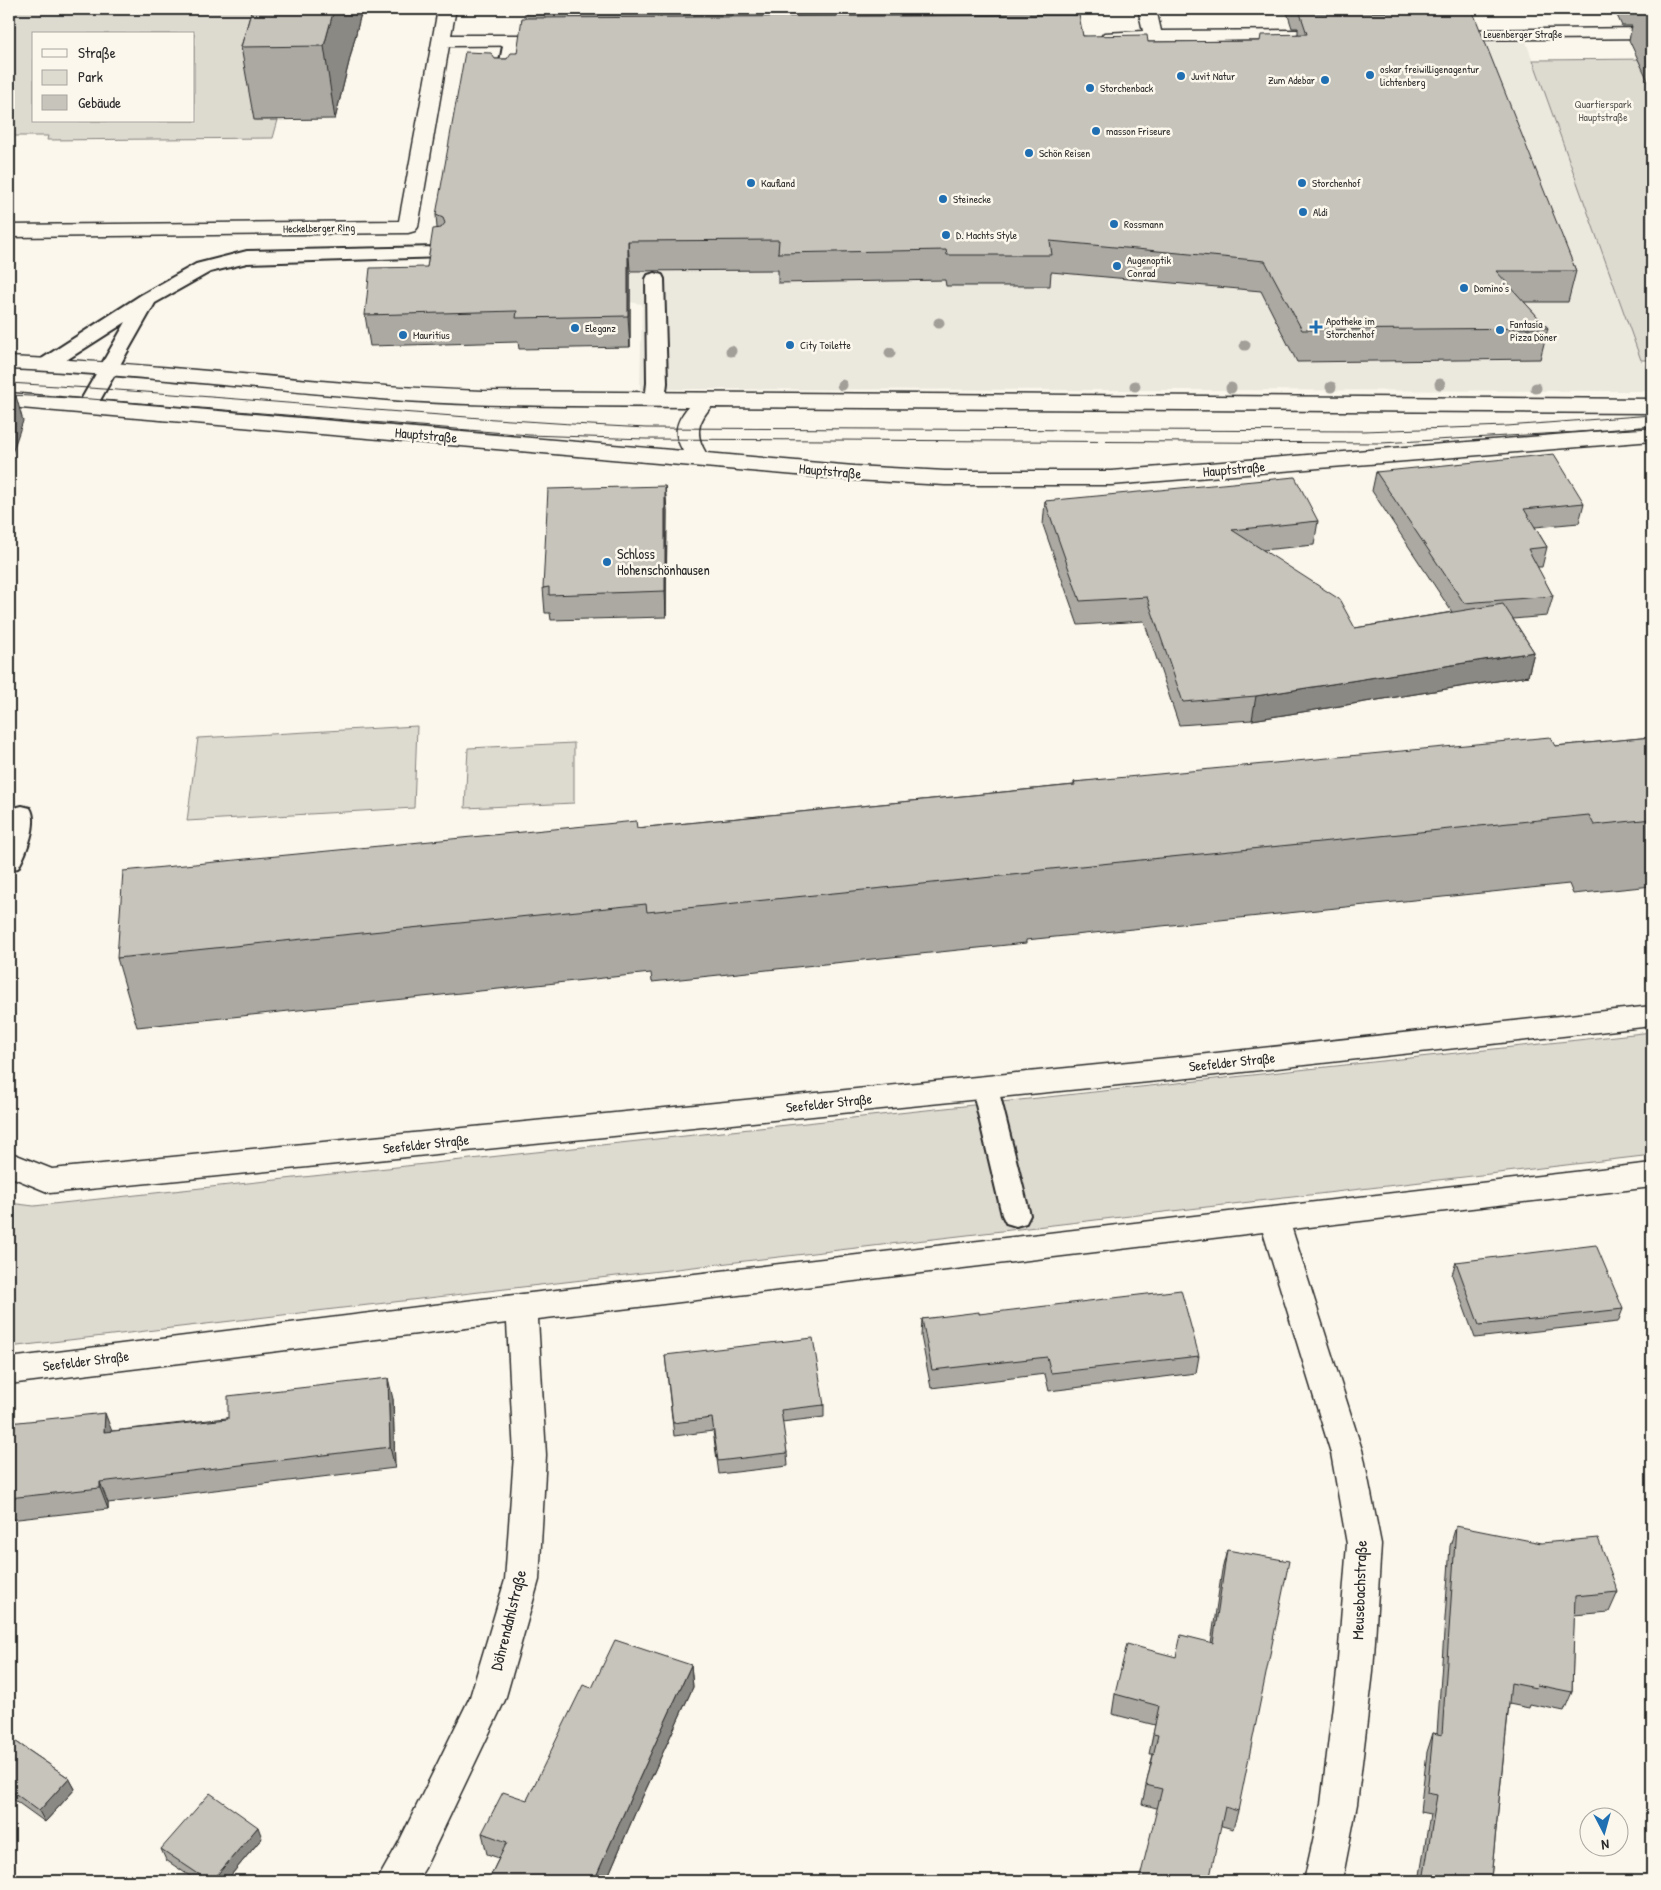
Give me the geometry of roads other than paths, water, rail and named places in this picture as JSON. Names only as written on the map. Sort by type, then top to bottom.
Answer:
[{"type":"street","name":"Heckelberger Ring","points":[[9,231],[408,227],[447,9]]},
{"type":"street","points":[[1147,9],[1153,37]]},
{"type":"street","name":"Leuenberger Straße","points":[[1426,35],[1652,33]]},
{"type":"street","points":[[1095,37],[1318,35]]},
{"type":"street","points":[[441,41],[571,40]]},
{"type":"street","points":[[9,363],[109,368],[406,394],[655,400],[1650,412]]},
{"type":"street","name":"Hauptstraße","points":[[9,400],[88,405],[698,460],[854,473],[945,478],[1111,478],[1652,434]]},
{"type":"street","points":[[698,460],[686,439],[689,418],[706,400]]},
{"type":"street","name":"Seefelder Straße","points":[[9,1164],[50,1181],[985,1088],[1652,1016]]},
{"type":"street","name":"Seefelder Straße","points":[[9,1371],[522,1307],[1023,1250],[1652,1175]]},
{"type":"street","name":"Meusebachstraße","points":[[1274,1219],[1347,1453],[1364,1544],[1355,1672],[1346,1747],[1339,1804],[1323,1881]]},
{"type":"street","name":"Döhrendahlstraße","points":[[396,1881],[412,1855],[487,1700],[522,1580],[530,1455],[522,1307]]},
{"type":"lane","points":[[504,82],[512,40]]},
{"type":"lane","points":[[47,364],[148,299],[203,268],[247,257],[438,253]]},
{"type":"lane","points":[[655,279],[657,383],[655,400]]},
{"type":"lane","points":[[88,405],[148,299]]},
{"type":"lane","points":[[9,862],[20,836],[22,814]]},
{"type":"lane","points":[[985,1088],[1016,1215]]},
{"type":"tram line","points":[[9,383],[566,424],[646,428],[1363,431],[1507,426],[1652,415]]},
{"type":"tram line","points":[[9,395],[91,399],[529,435],[645,439],[1381,443],[1652,428]]},
{"type":"place","name":"oskar freiwilligenagentur lichtenberg","points":[[1370,75]]},
{"type":"place","name":"Juvit Natur","points":[[1181,76]]},
{"type":"place","name":"Zum Adebar","points":[[1325,80]]},
{"type":"place","name":"Storchenback","points":[[1090,88]]},
{"type":"place","name":"masson Friseure","points":[[1096,131]]},
{"type":"place","name":"Schön Reisen","points":[[1029,153]]},
{"type":"place","name":"Kaufland","points":[[751,183]]},
{"type":"place","name":"Storchenhof","points":[[1302,183]]},
{"type":"place","name":"Steinecke","points":[[943,199]]},
{"type":"place","name":"Aldi","points":[[1303,212]]},
{"type":"place","name":"Rossmann","points":[[1114,224]]},
{"type":"place","name":"D. Machts Style","points":[[946,235]]},
{"type":"place","name":"Augenoptik Conrad","points":[[1117,266]]},
{"type":"place","name":"Domino's","points":[[1464,288]]},
{"type":"place","name":"Apotheke im Storchenhof","points":[[1316,327]]},
{"type":"place","name":"Eleganz","points":[[575,328]]},
{"type":"place","name":"Fantasia Pizza Döner","points":[[1500,330]]},
{"type":"place","name":"Mauritius","points":[[403,335]]},
{"type":"place","name":"City Toilette","points":[[790,345]]},
{"type":"place","name":"Schloss Hohenschönhausen","points":[[607,562]]},
{"type":"park label","name":"Quartierspark Hauptstraße","points":[[1603,110]]}]
